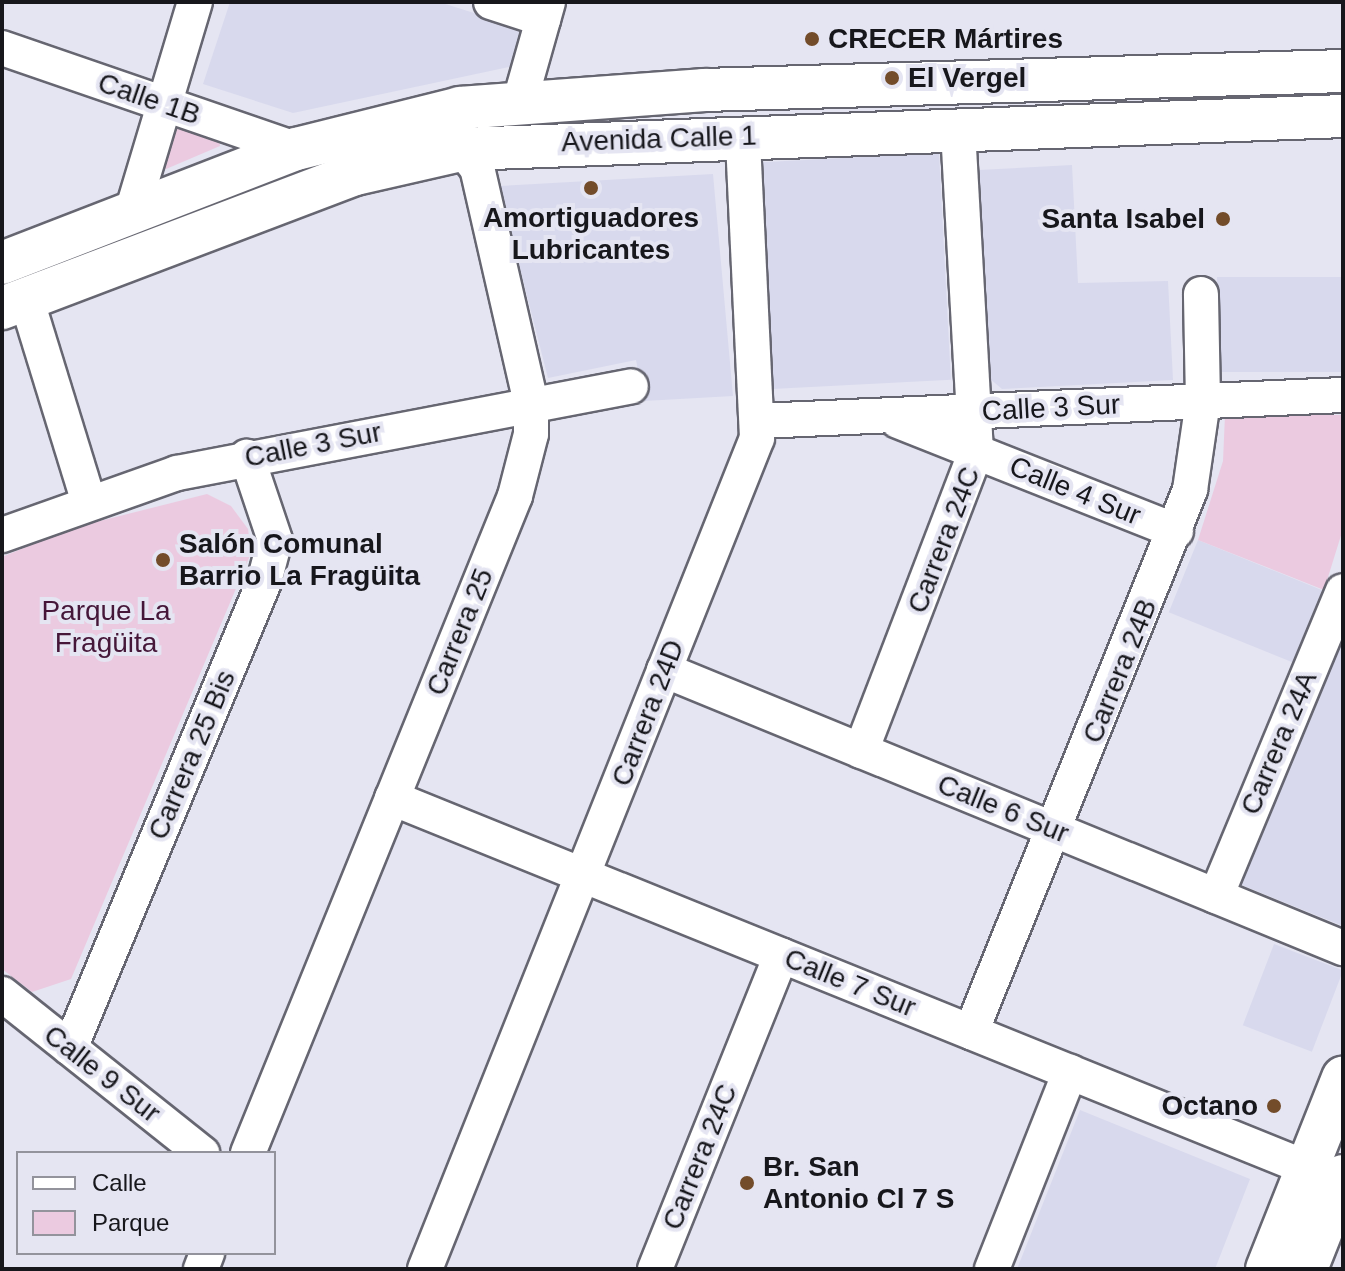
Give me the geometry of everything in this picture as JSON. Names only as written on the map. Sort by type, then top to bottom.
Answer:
[{"type":"main road","name":"Avenida Calle 1","points":[[2,263],[296,149],[419,115],[520,101],[1343,71]]},
{"type":"main road","name":"Avenida Calle 1","points":[[14,303],[341,179],[465,149],[743,136],[1343,116]]},
{"type":"main road","points":[[1306,1269],[1343,1078]]},
{"type":"main road","points":[[1267,1269],[1325,1172]]},
{"type":"street","points":[[132,212],[160,102],[195,2]]},
{"type":"street","points":[[491,2],[545,10],[520,101]]},
{"type":"street","name":"Calle 1B","points":[[2,48],[296,149]]},
{"type":"street","name":"Carrera 25","points":[[249,1151],[515,496],[531,434],[531,403],[477,168],[465,149],[419,115]]},
{"type":"street","name":"Carrera 24C","points":[[861,751],[976,452],[979,412],[958,128]]},
{"type":"street","name":"Carrera 24D","points":[[425,1269],[586,877],[759,421],[743,136]]},
{"type":"street","name":"Carrera 24B","points":[[971,1032],[1176,531],[1203,401],[1201,294]]},
{"type":"street","points":[[14,303],[88,499]]},
{"type":"street","name":"Calle 3 Sur","points":[[2,535],[88,499],[247,457],[631,386]]},
{"type":"street","name":"Calle 3 Sur","points":[[759,421],[1343,395]]},
{"type":"street","name":"Calle 4 Sur","points":[[885,416],[1176,531]]},
{"type":"street","name":"Carrera 25 Bis","points":[[70,1048],[264,582],[275,540],[247,457]]},
{"type":"street","name":"Carrera 24A","points":[[1216,896],[1342,595]]},
{"type":"street","name":"Calle 6 Sur","points":[[664,670],[1343,948]]},
{"type":"street","name":"Calle 7 Sur","points":[[392,798],[1325,1172]]},
{"type":"street","name":"Carrera 24C","points":[[655,1269],[781,955]]},
{"type":"street","name":"Calle 9 Sur","points":[[2,994],[199,1151]]},
{"type":"street","points":[[992,1269],[1070,1072]]},
{"type":"shaded area","points":[[230,2],[439,2],[525,29],[513,66],[293,113],[203,84]]},
{"type":"shaded area","points":[[939,153],[951,380],[772,389],[760,162]]},
{"type":"shaded area","points":[[1072,165],[1078,283],[1168,281],[1173,380],[1002,389],[989,378],[979,170]]},
{"type":"shaded area","points":[[713,174],[733,396],[644,401],[636,360],[548,378],[499,186]]},
{"type":"shaded area","points":[[1217,277],[1343,277],[1343,372],[1217,372]]},
{"type":"shaded area","points":[[1198,540],[1324,591],[1295,663],[1169,612]]},
{"type":"shaded area","points":[[1343,615],[1343,926],[1234,882]]},
{"type":"shaded area","points":[[1274,944],[1343,970],[1312,1052],[1243,1025]]},
{"type":"shaded area","points":[[1080,1110],[1250,1179],[1215,1269],[1017,1269]]},
{"type":"green space","points":[[168,123],[219,140],[220,146],[159,172]]},
{"type":"green space","points":[[1225,415],[1343,415],[1343,529],[1324,590],[1198,540],[1223,461]]},
{"type":"green space","name":"Parque La Fragüita","points":[[207,494],[231,506],[248,529],[251,553],[71,979],[32,992],[2,969],[2,557],[72,528]]},
{"type":"place","name":"CRECER Mártires","points":[[812,39]]},
{"type":"place","name":"El Vergel","points":[[892,78]]},
{"type":"place","name":"Amortiguadores Lubricantes","points":[[591,188]]},
{"type":"place","name":"Santa Isabel","points":[[1223,219]]},
{"type":"place","name":"Salón Comunal Barrio La Fragüita","points":[[163,560]]},
{"type":"place","name":"Octano","points":[[1274,1106]]},
{"type":"place","name":"Br. San Antonio Cl 7 S","points":[[747,1183]]}]
